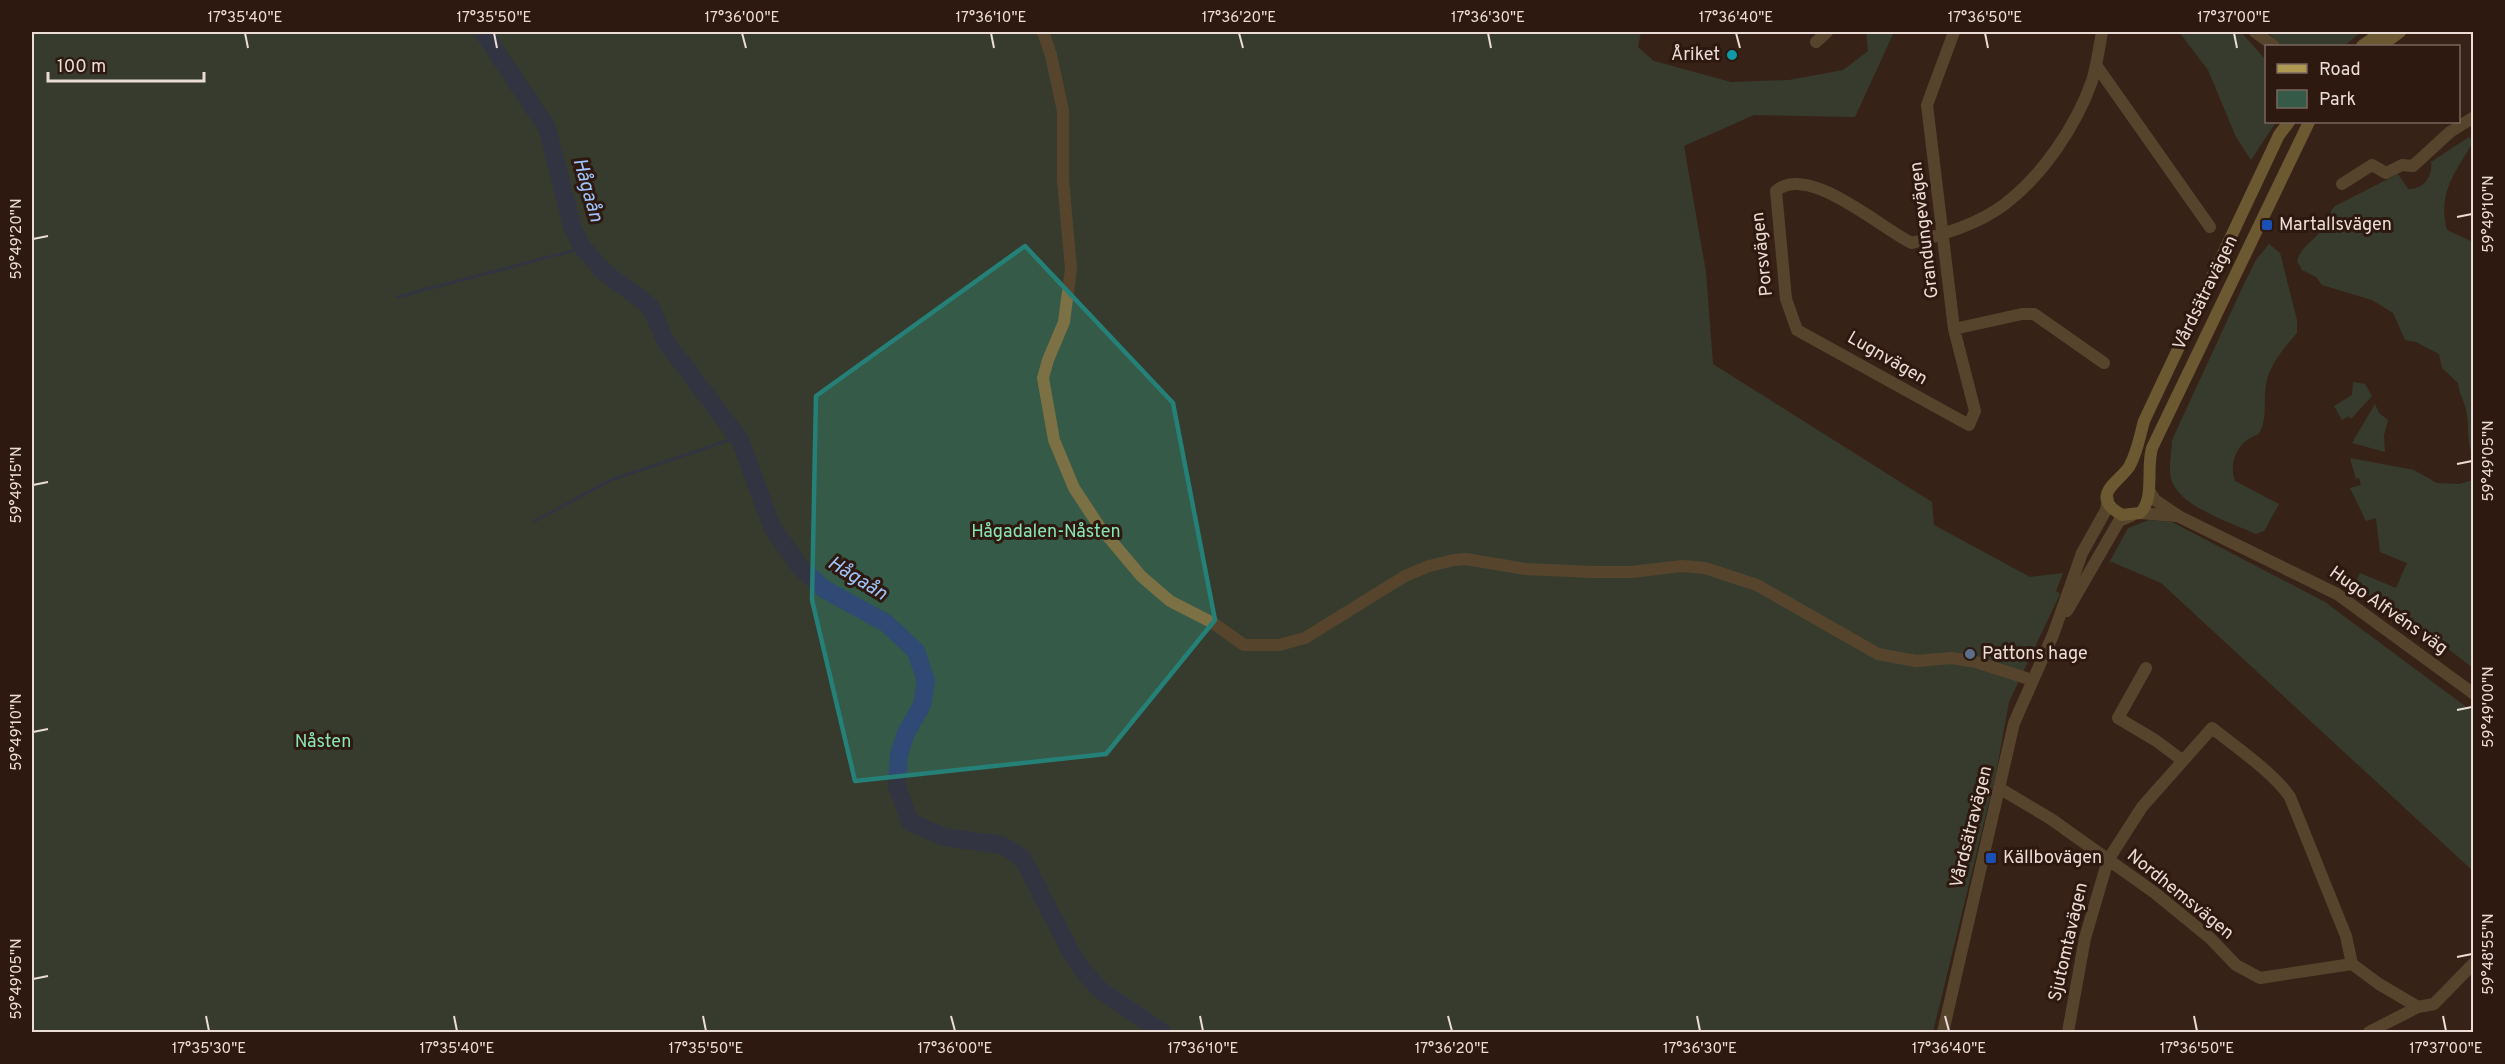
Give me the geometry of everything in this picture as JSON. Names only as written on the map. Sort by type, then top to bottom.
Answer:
[{"type":"main road","points":[[2363,45],[2382,32]]},
{"type":"main road","points":[[2382,45],[2400,32]]},
{"type":"main road","name":"Vårdsätravägen","points":[[2118,477],[2129,467],[2144,421],[2279,135],[2288,123]]},
{"type":"main road","name":"Vårdsätravägen","points":[[2148,487],[2152,448],[2309,123]]},
{"type":"main road","points":[[2130,474],[2148,487],[2149,500],[2135,515],[2116,512],[2108,499],[2109,489],[2118,477],[2130,474]]},
{"type":"street","points":[[1042,32],[1051,55],[1063,111],[1063,180],[1071,269],[1064,322],[1048,360],[1044,378],[1054,441],[1074,488],[1100,526],[1141,576],[1170,601],[1214,623],[1244,645],[1279,645],[1305,638],[1405,576],[1429,566],[1454,560],[1526,569],[1593,572],[1631,572],[1682,566],[1705,568],[1757,585],[1878,654],[1916,661],[1952,658],[1976,662],[2032,680]]},
{"type":"street","points":[[1816,42],[1827,32]]},
{"type":"street","name":"Grandungevägen","points":[[1954,32],[1927,105],[1954,329],[1975,411],[1969,425]]},
{"type":"street","points":[[1944,234],[1983,217],[2005,204],[2023,187],[2066,133],[2087,93],[2096,65],[2102,32]]},
{"type":"street","points":[[2256,32],[2266,45]]},
{"type":"street","points":[[2256,32],[2273,45]]},
{"type":"street","points":[[2096,65],[2210,227]]},
{"type":"street","points":[[2342,184],[2372,165],[2386,173],[2402,165],[2413,166],[2450,132],[2474,117]]},
{"type":"street","name":"Porsvägen","points":[[1791,320],[1785,299],[1776,211],[1776,191],[1781,186],[1800,185],[1836,194],[1874,218],[1893,234],[1912,243],[1944,234]]},
{"type":"street","points":[[1954,329],[2022,314],[2034,314],[2104,363]]},
{"type":"street","name":"Lugnvägen","points":[[1791,320],[1797,330],[1969,425]]},
{"type":"street","name":"Hugo Alfvéns väg","points":[[2148,487],[2155,500],[2180,517],[2287,567],[2337,594],[2474,694]]},
{"type":"street","name":"Vårdsätravägen","points":[[2053,635],[2082,553],[2106,510],[2108,499]]},
{"type":"street","name":"Hugo Alfvéns väg","points":[[2135,515],[2165,513],[2180,517]]},
{"type":"street","name":"Vårdsätravägen","points":[[1943,1032],[2014,723],[2053,635],[2119,522],[2135,515]]},
{"type":"street","points":[[2146,668],[2118,718],[2155,740],[2182,760]]},
{"type":"street","points":[[2108,860],[2142,807],[2212,728],[2259,768],[2278,780],[2302,825],[2320,876],[2346,936],[2352,964],[2379,984],[2418,1007]]},
{"type":"street","name":"Nordhemsvägen","points":[[1999,788],[2050,819],[2108,860],[2210,938],[2236,964],[2260,978],[2352,964]]},
{"type":"street","name":"Sjutomtavägen","points":[[2068,1032],[2085,938],[2108,860]]},
{"type":"street","points":[[2369,1032],[2418,1007],[2434,1004],[2474,963]]},
{"type":"highlighted area","points":[[1025,246],[1173,403],[1215,620],[1106,754],[855,781],[812,600],[816,396]]},
{"type":"green space","name":"Hågadalen-Nåsten","points":[[32,32],[1641,32],[1638,47],[1654,61],[1731,82],[1789,80],[1843,70],[1868,51],[1866,32],[1894,32],[1855,117],[1754,115],[1684,146],[1706,272],[1713,364],[1932,502],[1934,525],[2030,577],[2063,573],[2056,591],[2060,594],[2009,702],[1996,773],[1933,1032],[32,1032]]},
{"type":"green space","points":[[2179,32],[2241,32],[2265,59],[2265,123],[2275,123],[2251,160],[2236,137],[2208,70]]},
{"type":"green space","points":[[2267,32],[2361,32],[2345,45],[2281,45]]},
{"type":"green space","points":[[2469,137],[2473,142],[2450,183],[2444,204],[2447,230],[2473,242],[2473,458],[2466,411],[2458,383],[2442,368],[2439,354],[2416,342],[2405,340],[2393,313],[2372,300],[2322,285],[2316,277],[2302,270],[2297,261],[2303,250],[2324,228],[2335,206],[2398,174],[2408,189],[2423,185],[2429,177],[2431,162]]},
{"type":"green space","points":[[2269,244],[2280,253],[2297,320],[2297,333],[2270,370],[2265,391],[2262,428],[2259,434],[2241,446],[2234,459],[2235,481],[2279,504],[2264,531],[2256,534],[2220,519],[2183,497],[2175,488],[2171,478],[2170,464],[2172,440],[2244,284],[2256,260]]},
{"type":"green space","points":[[2353,382],[2365,384],[2372,396],[2351,419],[2349,416],[2342,420],[2334,406],[2352,395]]},
{"type":"green space","points":[[2375,404],[2379,413],[2388,420],[2384,435],[2385,452],[2352,443]]},
{"type":"green space","points":[[2350,458],[2414,470],[2437,483],[2459,484],[2473,480],[2473,668],[2417,625],[2357,588],[2356,582],[2360,573],[2396,588],[2407,563],[2380,552],[2376,518],[2366,521],[2350,488],[2361,485],[2359,478],[2356,479]]},
{"type":"green space","points":[[2149,520],[2172,522],[2325,602],[2473,712],[2473,871],[2161,583],[2112,562],[2109,563],[2128,528]]},
{"type":"waterway","name":"Hågaån","points":[[483,32],[547,128],[573,229],[583,248],[604,272],[650,306],[666,342],[740,440],[772,527],[800,567],[824,589],[886,623],[916,651],[926,681],[922,705],[906,733],[899,754],[897,786],[910,822],[944,837],[1001,845],[1022,857],[1074,958],[1087,975],[1100,990],[1162,1032]]},
{"type":"waterway","points":[[397,297],[583,248]]},
{"type":"waterway","points":[[535,521],[611,480],[738,437]]},
{"type":"place","name":"Åriket","points":[[1732,55]]},
{"type":"place","name":"Martallsvägen","points":[[2267,225]]},
{"type":"place","name":"Pattons hage","points":[[1970,654]]},
{"type":"place","name":"Källbovägen","points":[[1991,858]]},
{"type":"park label","name":"Nåsten","points":[[323,742]]}]
